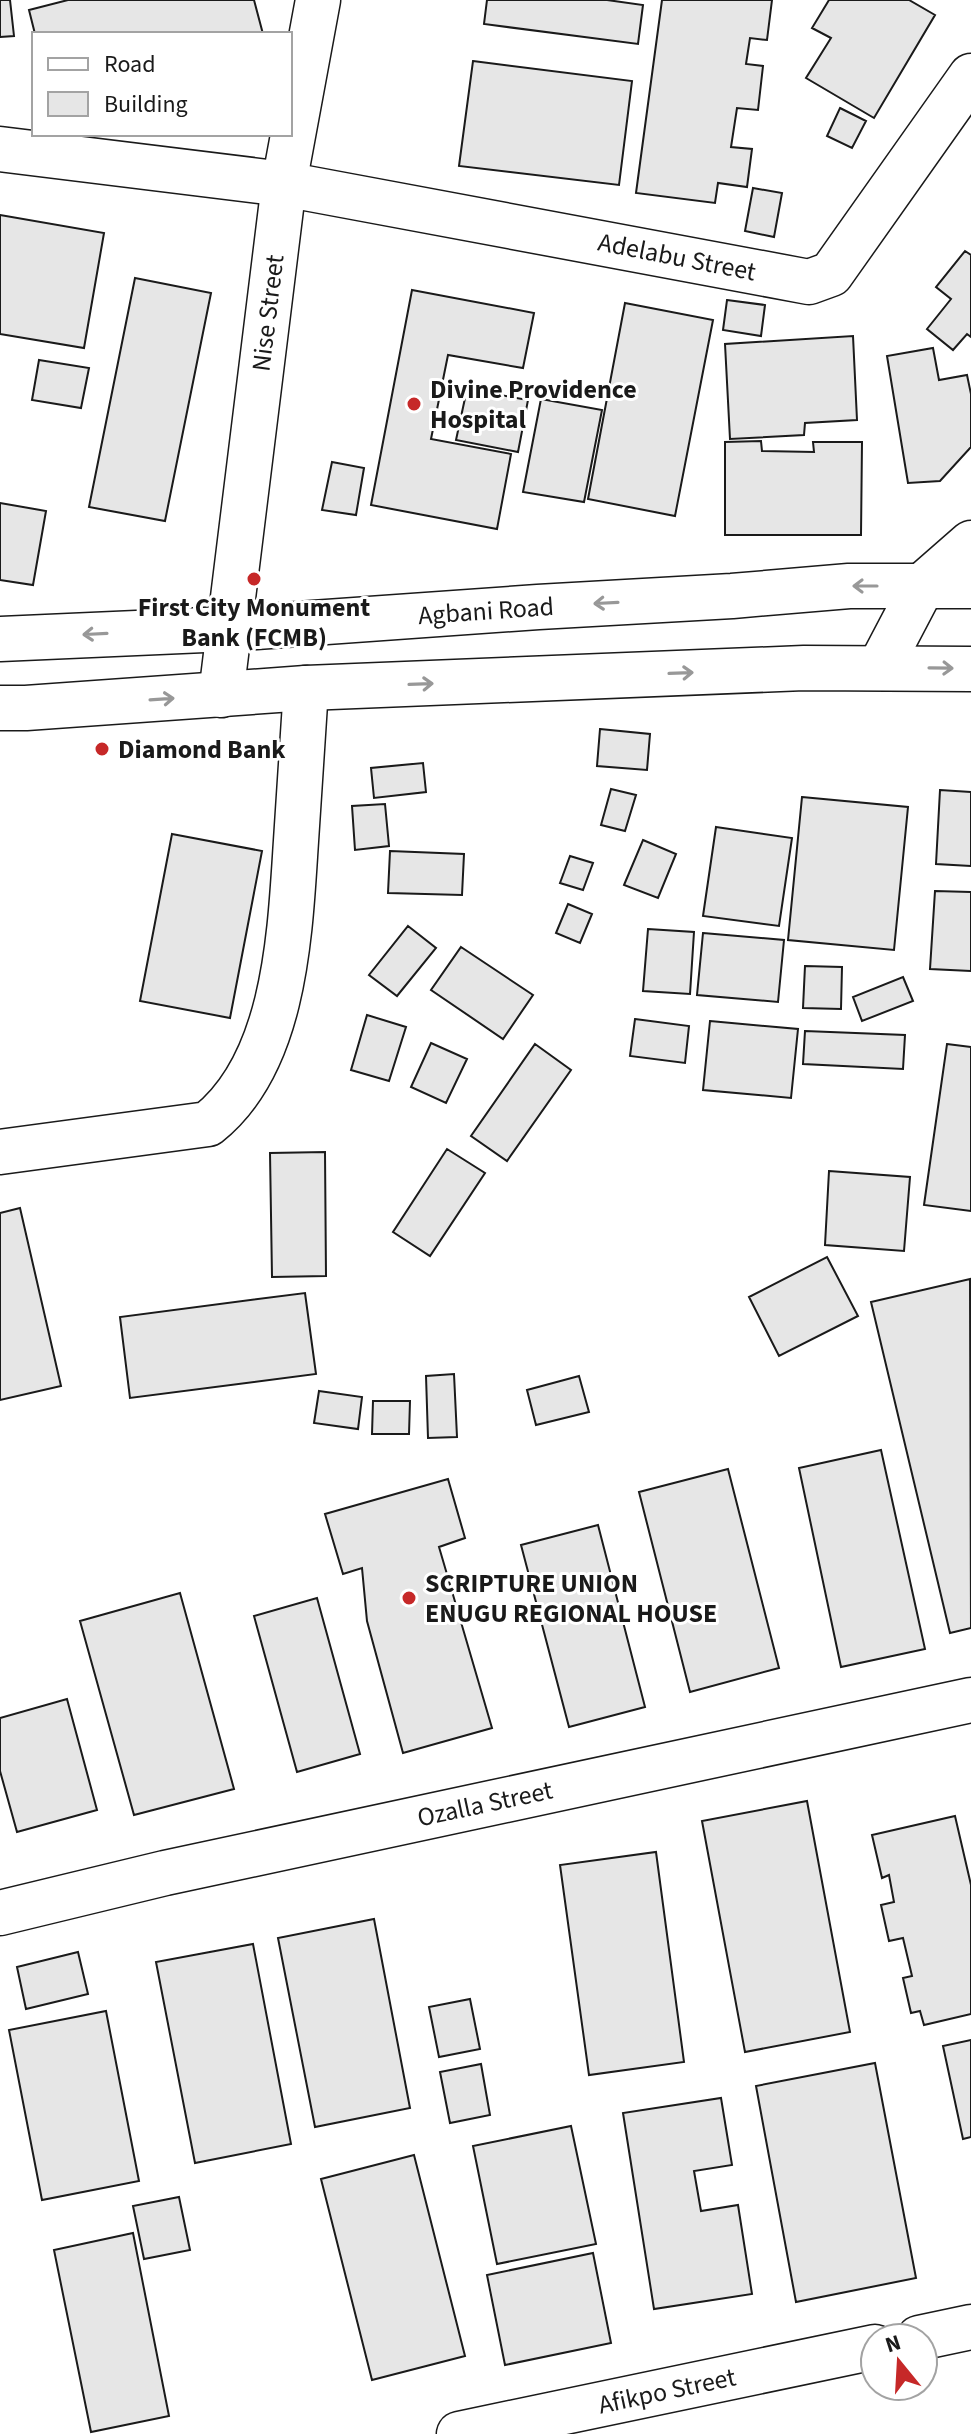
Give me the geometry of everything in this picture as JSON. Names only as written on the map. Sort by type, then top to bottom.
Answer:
[{"type":"street","name":"Nise Street","points":[[221,695],[284,184],[318,0]]},
{"type":"street","name":"Adelabu Street","points":[[0,149],[284,184],[809,282],[831,274],[971,76]]},
{"type":"street","points":[[880,667],[923,585],[971,543]]},
{"type":"street","name":"Agbani Road","points":[[0,639],[227,629],[849,586],[971,586]]},
{"type":"street","points":[[0,708],[306,688],[880,667],[971,669]]},
{"type":"street","points":[[0,1152],[208,1124],[224,1111],[250,1075],[273,1017],[289,940],[306,688]]},
{"type":"street","name":"Ozalla Street","points":[[0,1913],[165,1873],[971,1700]]},
{"type":"street","points":[[939,2334],[971,2327]]},
{"type":"street","name":"Afikpo Street","points":[[459,2434],[859,2350]]},
{"type":"building","points":[[0,0],[10,0],[14,36],[0,37]]},
{"type":"building","points":[[68,0],[254,0],[262,32],[34,32],[29,10]]},
{"type":"building","points":[[487,0],[607,0],[643,5],[638,44],[484,24]]},
{"type":"building","points":[[662,0],[772,0],[767,40],[750,38],[746,64],[763,66],[758,110],[737,108],[731,147],[752,149],[747,187],[718,183],[715,203],[636,193]]},
{"type":"building","points":[[829,0],[909,0],[935,15],[874,118],[806,78],[831,38],[812,28]]},
{"type":"building","points":[[473,61],[632,81],[619,185],[459,166]]},
{"type":"building","points":[[840,108],[866,121],[852,148],[827,136]]},
{"type":"building","points":[[753,188],[782,193],[774,237],[745,231]]},
{"type":"building","points":[[0,215],[104,233],[84,348],[0,334]]},
{"type":"building","points":[[965,251],[971,255],[971,337],[967,334],[953,350],[927,329],[951,299],[936,287]]},
{"type":"building","points":[[135,278],[211,293],[165,521],[89,507]]},
{"type":"building","name":"Divine Providence Hospital","points":[[412,290],[534,313],[523,368],[448,355],[431,439],[511,454],[497,529],[371,505]]},
{"type":"building","points":[[727,300],[765,305],[761,336],[723,330]]},
{"type":"building","points":[[625,303],[713,320],[675,516],[588,499]]},
{"type":"building","points":[[853,336],[857,420],[805,423],[804,435],[730,439],[725,344]]},
{"type":"building","points":[[933,348],[939,380],[967,375],[971,394],[971,447],[940,481],[908,483],[887,356]]},
{"type":"building","points":[[39,360],[89,368],[81,408],[32,400]]},
{"type":"building","points":[[467,389],[528,400],[518,452],[456,440]]},
{"type":"building","points":[[541,399],[602,410],[584,502],[523,492]]},
{"type":"building","points":[[761,441],[762,451],[814,452],[813,442],[862,442],[861,535],[725,535],[725,442]]},
{"type":"building","points":[[332,462],[364,468],[356,515],[322,510]]},
{"type":"building","points":[[0,503],[46,511],[33,585],[0,580]]},
{"type":"building","points":[[600,729],[650,734],[647,770],[597,766]]},
{"type":"building","points":[[423,763],[426,792],[374,798],[371,768]]},
{"type":"building","points":[[611,789],[636,795],[625,831],[601,825]]},
{"type":"building","points":[[940,790],[971,792],[971,866],[936,864]]},
{"type":"building","points":[[802,797],[908,807],[894,950],[788,940]]},
{"type":"building","points":[[385,804],[389,846],[355,850],[352,806]]},
{"type":"building","points":[[716,827],[792,838],[779,926],[703,916]]},
{"type":"building","points":[[172,834],[262,851],[230,1018],[140,1001]]},
{"type":"building","points":[[643,840],[676,854],[658,898],[624,885]]},
{"type":"building","points":[[390,851],[464,854],[462,895],[388,893]]},
{"type":"building","points":[[570,856],[593,863],[583,890],[560,883]]},
{"type":"building","points":[[935,891],[971,892],[971,971],[930,969]]},
{"type":"building","points":[[568,904],[592,914],[580,943],[556,933]]},
{"type":"building","points":[[408,926],[436,948],[397,996],[369,975]]},
{"type":"building","points":[[648,929],[694,932],[690,994],[643,991]]},
{"type":"building","points":[[703,933],[784,940],[778,1002],[697,995]]},
{"type":"building","points":[[461,947],[533,995],[503,1039],[431,990]]},
{"type":"building","points":[[805,966],[842,967],[841,1009],[803,1008]]},
{"type":"building","points":[[903,977],[913,1001],[862,1021],[853,997]]},
{"type":"building","points":[[367,1015],[406,1027],[389,1081],[351,1070]]},
{"type":"building","points":[[635,1019],[689,1026],[685,1063],[630,1056]]},
{"type":"building","points":[[710,1021],[798,1029],[791,1098],[703,1090]]},
{"type":"building","points":[[805,1031],[905,1035],[903,1069],[803,1064]]},
{"type":"building","points":[[431,1043],[467,1059],[446,1103],[411,1087]]},
{"type":"building","points":[[535,1044],[571,1070],[507,1161],[471,1136]]},
{"type":"building","points":[[947,1044],[971,1047],[971,1211],[924,1205]]},
{"type":"building","points":[[447,1149],[485,1173],[430,1256],[393,1232]]},
{"type":"building","points":[[325,1152],[326,1276],[272,1277],[270,1153]]},
{"type":"building","points":[[829,1171],[910,1177],[904,1251],[825,1245]]},
{"type":"building","points":[[20,1208],[61,1386],[0,1400],[0,1213]]},
{"type":"building","points":[[827,1257],[858,1316],[779,1356],[749,1297]]},
{"type":"building","points":[[970,1279],[971,1628],[950,1633],[871,1302]]},
{"type":"building","points":[[305,1293],[316,1374],[130,1398],[120,1317]]},
{"type":"building","points":[[454,1374],[457,1437],[428,1438],[426,1376]]},
{"type":"building","points":[[579,1376],[589,1412],[536,1425],[527,1390]]},
{"type":"building","points":[[319,1391],[362,1397],[358,1429],[314,1423]]},
{"type":"building","points":[[373,1401],[410,1401],[409,1434],[372,1434]]},
{"type":"building","points":[[881,1450],[925,1649],[841,1667],[799,1468]]},
{"type":"building","points":[[728,1469],[779,1668],[690,1692],[639,1492]]},
{"type":"building","name":"SCRIPTURE UNION ENUGU REGIONAL HOUSE","points":[[448,1479],[465,1538],[439,1547],[492,1728],[403,1753],[367,1621],[362,1568],[343,1574],[325,1514]]},
{"type":"building","points":[[598,1525],[645,1707],[569,1727],[521,1545]]},
{"type":"building","points":[[180,1593],[234,1789],[134,1815],[80,1621]]},
{"type":"building","points":[[317,1598],[360,1754],[297,1772],[254,1616]]},
{"type":"building","points":[[67,1699],[97,1810],[17,1832],[0,1771],[0,1718]]},
{"type":"building","points":[[807,1801],[850,2032],[745,2052],[702,1821]]},
{"type":"building","points":[[955,1816],[971,1885],[971,2014],[924,2025],[920,2011],[911,2013],[903,1978],[912,1976],[903,1938],[889,1941],[881,1905],[894,1902],[889,1875],[882,1878],[872,1835]]},
{"type":"building","points":[[656,1852],[684,2062],[589,2075],[560,1865]]},
{"type":"building","points":[[374,1919],[410,2108],[315,2127],[278,1938]]},
{"type":"building","points":[[253,1944],[291,2144],[195,2163],[156,1962]]},
{"type":"building","points":[[78,1952],[88,1994],[26,2009],[17,1967]]},
{"type":"building","points":[[470,1999],[480,2049],[439,2057],[429,2007]]},
{"type":"building","points":[[106,2011],[139,2181],[42,2200],[9,2030]]},
{"type":"building","points":[[971,2040],[971,2137],[963,2139],[943,2046]]},
{"type":"building","points":[[875,2063],[916,2278],[796,2302],[756,2086]]},
{"type":"building","points":[[481,2064],[490,2115],[450,2123],[440,2072]]},
{"type":"building","points":[[721,2098],[732,2165],[694,2171],[701,2211],[738,2205],[752,2294],[654,2309],[623,2113]]},
{"type":"building","points":[[571,2126],[596,2244],[497,2264],[473,2146]]},
{"type":"building","points":[[414,2155],[465,2356],[372,2380],[321,2179]]},
{"type":"building","points":[[179,2197],[190,2250],[144,2259],[133,2206]]},
{"type":"building","points":[[133,2233],[169,2416],[91,2432],[54,2250]]},
{"type":"building","points":[[593,2253],[611,2343],[505,2365],[487,2275]]},
{"type":"place","name":"Divine Providence Hospital","points":[[414,404]]},
{"type":"place","name":"First City Monument Bank (FCMB)","points":[[254,579]]},
{"type":"place","name":"Diamond Bank","points":[[102,749]]},
{"type":"place","name":"SCRIPTURE UNION ENUGU REGIONAL HOUSE","points":[[409,1598]]}]
